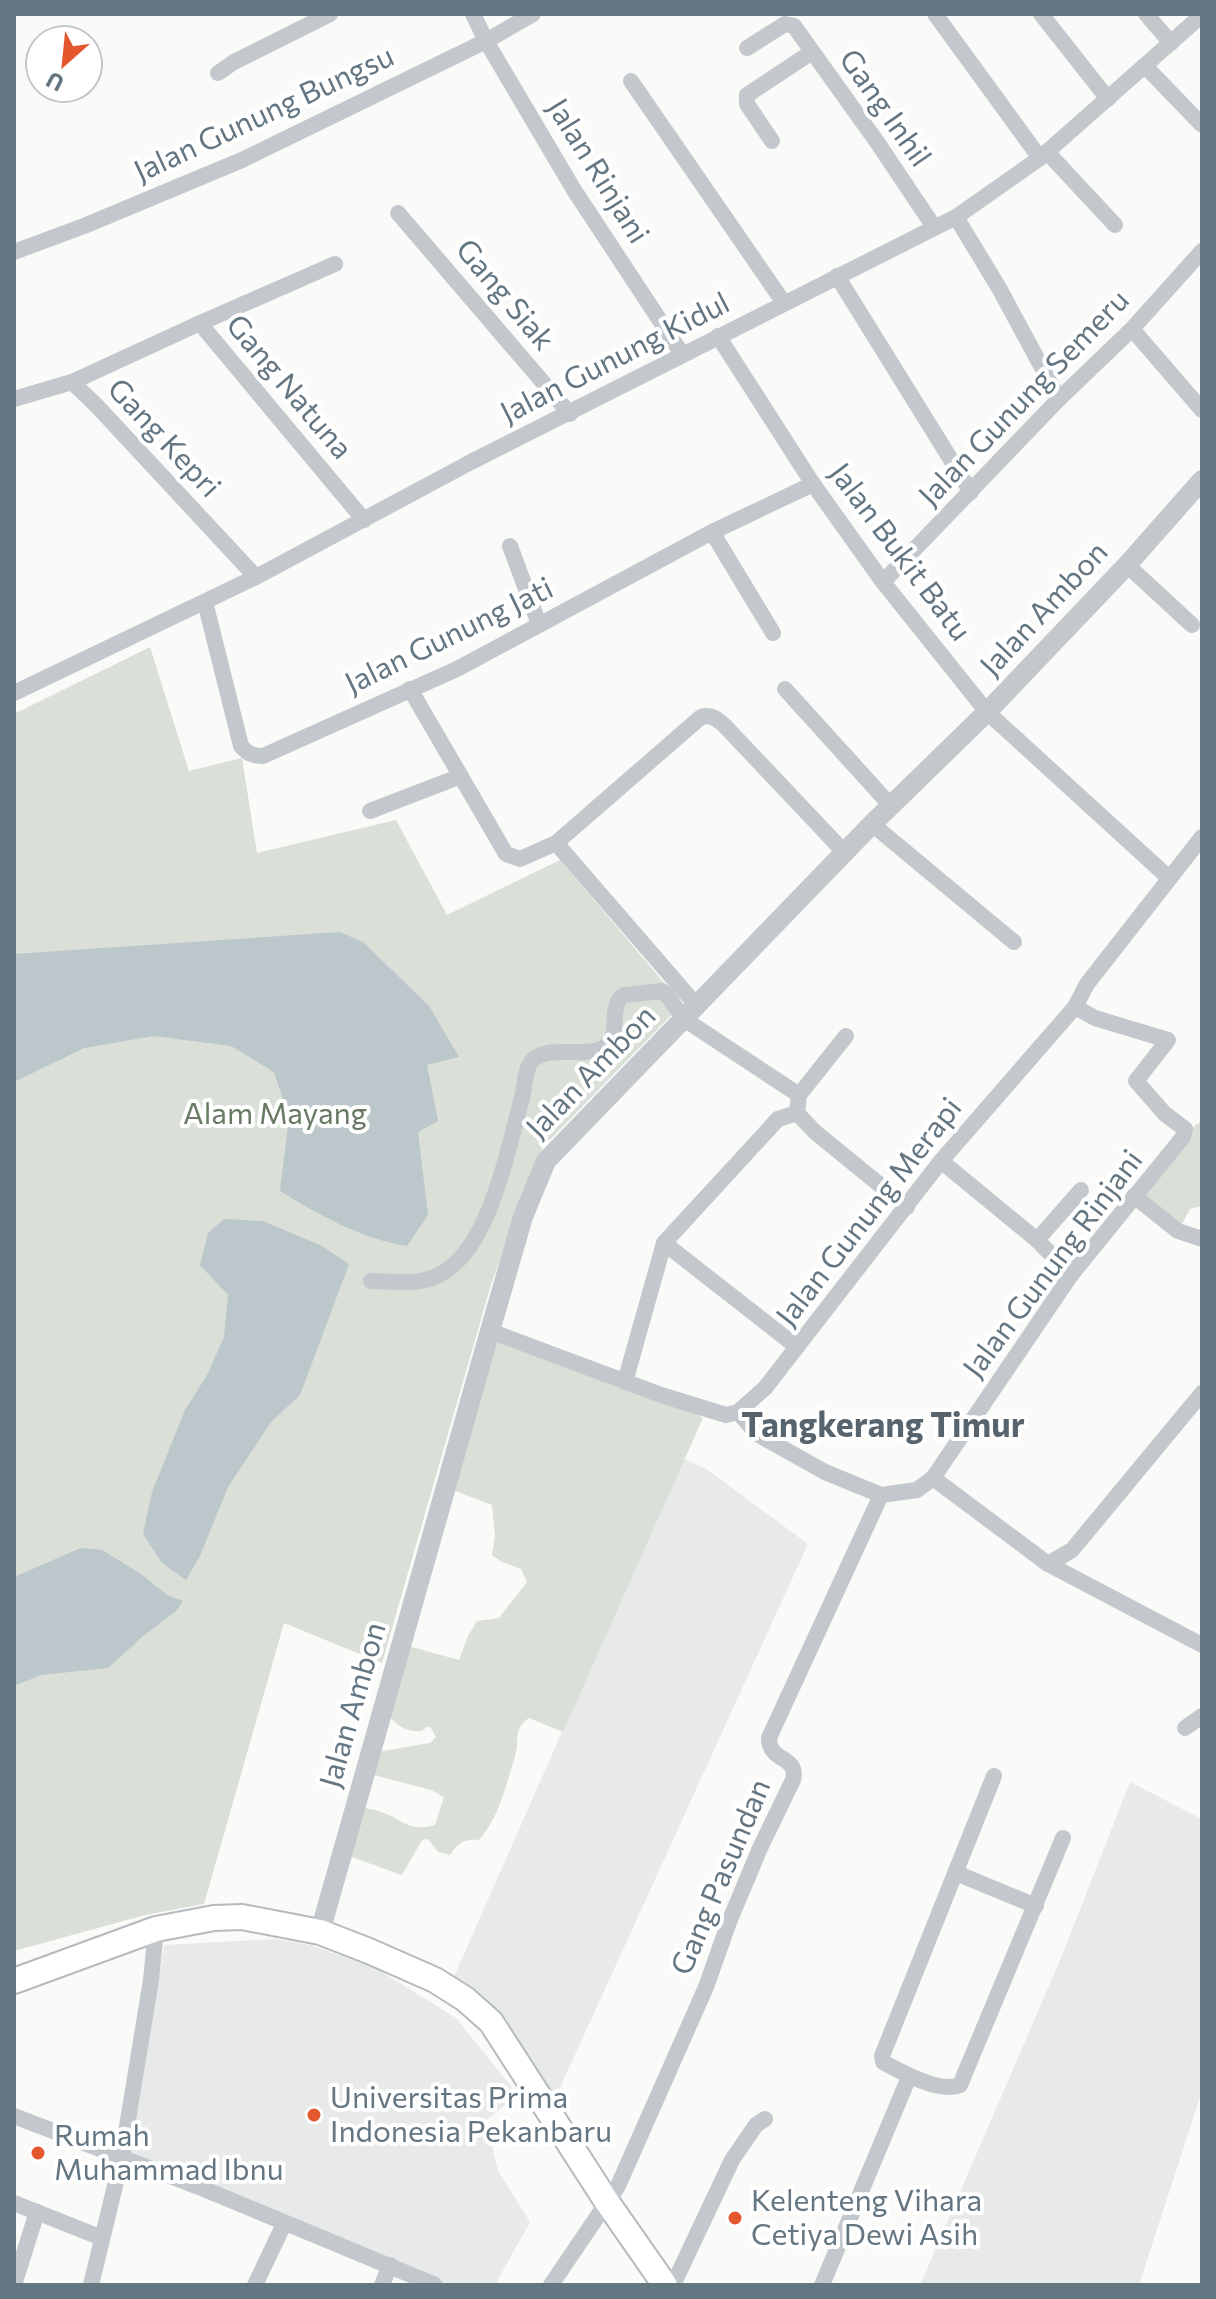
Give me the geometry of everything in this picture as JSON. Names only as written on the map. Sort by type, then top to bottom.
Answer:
[{"type":"main road","points":[[14,1981],[156,1929],[214,1918],[242,1917],[320,1932],[435,1980],[465,1999],[491,2022],[607,2202],[665,2285]]},
{"type":"street","points":[[218,73],[330,14]]},
{"type":"street","name":"Jalan Rinjani","points":[[473,14],[574,190],[682,354]]},
{"type":"street","name":"Jalan Gunung Bungsu","points":[[14,252],[242,160],[486,41],[533,14]]},
{"type":"street","points":[[935,14],[1043,155],[1115,225]]},
{"type":"street","points":[[1041,14],[1108,99]]},
{"type":"street","points":[[1146,14],[1171,43]]},
{"type":"street","name":"Jalan Gunung Kidul","points":[[14,693],[256,577],[471,462],[956,217],[1043,155],[1202,15]]},
{"type":"street","name":"Gang Inhil","points":[[747,48],[787,24],[794,26],[934,227]]},
{"type":"street","points":[[772,141],[747,104],[747,95],[812,52]]},
{"type":"street","points":[[1145,66],[1202,125]]},
{"type":"street","points":[[631,81],[784,303]]},
{"type":"street","name":"Gang Siak","points":[[398,213],[570,414]]},
{"type":"street","points":[[956,217],[999,288],[1059,399]]},
{"type":"street","name":"Jalan Gunung Semeru","points":[[883,582],[1059,399],[1132,329],[1202,251]]},
{"type":"street","points":[[198,324],[335,264]]},
{"type":"street","points":[[837,276],[971,492]]},
{"type":"street","name":"Gang Natuna","points":[[72,382],[198,324],[364,520]]},
{"type":"street","points":[[1132,329],[1202,410]]},
{"type":"street","name":"Jalan Bukit Batu","points":[[718,336],[813,484],[883,582],[987,712],[1169,878]]},
{"type":"street","name":"Gang Kepri","points":[[14,399],[72,382],[256,577]]},
{"type":"street","name":"Jalan Ambon","points":[[320,1932],[523,1217],[546,1161],[872,824],[987,712],[1127,565],[1202,480]]},
{"type":"street","name":"Jalan Gunung Jati","points":[[205,602],[241,746],[255,756],[263,756],[457,669],[712,532],[813,484]]},
{"type":"street","points":[[712,532],[773,633]]},
{"type":"street","points":[[510,546],[539,624]]},
{"type":"street","points":[[1127,565],[1192,625]]},
{"type":"street","points":[[410,689],[506,854],[520,859],[556,843],[701,717],[706,716],[724,725],[846,854]]},
{"type":"street","points":[[785,689],[891,806]]},
{"type":"street","points":[[370,811],[461,776]]},
{"type":"street","points":[[872,824],[1014,942]]},
{"type":"street","name":"Jalan Gunung Merapi","points":[[738,1412],[765,1388],[941,1161],[1075,1007],[1087,984],[1202,837]]},
{"type":"street","points":[[556,843],[691,1012]]},
{"type":"street","points":[[371,1281],[422,1281],[434,1278],[454,1265],[485,1220],[496,1195],[532,1061],[555,1052],[584,1052],[606,1046],[615,1025],[617,1003],[624,995],[662,991],[799,1095]]},
{"type":"street","points":[[1075,1007],[1095,1018],[1187,1046]]},
{"type":"street","points":[[846,1036],[799,1095],[797,1113],[815,1132],[907,1207]]},
{"type":"street","name":"Jalan Gunung Rinjani","points":[[933,1478],[1071,1275],[1183,1137],[1185,1129],[1165,1114],[1136,1081],[1168,1040]]},
{"type":"street","points":[[625,1382],[664,1243],[778,1119],[797,1113]]},
{"type":"street","points":[[941,1161],[1037,1240],[1071,1275]]},
{"type":"street","points":[[1037,1240],[1081,1190]]},
{"type":"street","points":[[1134,1196],[1178,1231],[1202,1239]]},
{"type":"street","points":[[664,1243],[797,1347]]},
{"type":"street","points":[[490,1331],[661,1395],[726,1415],[738,1412],[757,1434],[825,1472],[881,1495],[917,1490],[933,1478],[1048,1564],[1202,1645]]},
{"type":"street","points":[[1048,1564],[1072,1550],[1202,1393]]},
{"type":"street","name":"Gang Pasundan","points":[[607,2202],[618,2186],[674,2061],[760,1848],[793,1780],[793,1765],[772,1751],[769,1738],[881,1495]]},
{"type":"street","points":[[1185,1728],[1202,1716]]},
{"type":"street","points":[[994,1776],[882,2056],[883,2062],[909,2077],[952,2088],[960,2085],[1063,1838]]},
{"type":"street","points":[[956,1873],[1036,1906]]},
{"type":"street","points":[[91,2285],[122,2157],[151,1980],[156,1929]]},
{"type":"street","points":[[822,2285],[909,2077]]},
{"type":"street","points":[[14,2116],[435,2285]]},
{"type":"street","points":[[673,2285],[732,2160],[756,2125],[765,2119]]},
{"type":"street","points":[[551,2285],[607,2202]]},
{"type":"street","points":[[14,2203],[102,2238]]},
{"type":"street","points":[[14,2285],[37,2212]]},
{"type":"street","points":[[255,2285],[284,2224]]},
{"type":"street","points":[[382,2285],[390,2265]]},
{"type":"shaded area","points":[[340,932],[363,942],[429,1006],[459,1057],[427,1065],[438,1121],[418,1132],[428,1215],[407,1246],[357,1232],[280,1191],[289,1118],[274,1072],[231,1046],[154,1036],[84,1048],[14,1082],[14,954]]},
{"type":"shaded area","points":[[224,1219],[263,1221],[322,1246],[349,1264],[300,1395],[271,1422],[228,1487],[200,1556],[186,1580],[162,1563],[143,1534],[152,1492],[185,1410],[207,1375],[224,1337],[228,1295],[200,1265],[208,1233]]},
{"type":"shaded area","points":[[683,1458],[708,1470],[808,1544],[553,2103],[452,1981]]},
{"type":"shaded area","points":[[81,1548],[102,1550],[141,1574],[167,1595],[183,1601],[176,1611],[108,1668],[41,1675],[14,1686],[14,1577]]},
{"type":"shaded area","points":[[1130,1782],[1202,1819],[1202,2091],[1139,2285],[920,2285],[1061,1958]]},
{"type":"shaded area","name":"Universitas Prima Indonesia Pekanbaru","points":[[276,1939],[310,1945],[374,1967],[456,2018],[518,2095],[486,2120],[498,2171],[530,2222],[495,2285],[446,2285],[383,2255],[129,2151],[164,1945]]},
{"type":"green space","name":"Alam Mayang","points":[[150,647],[189,771],[242,758],[257,853],[396,820],[447,915],[560,860],[682,1004],[543,1147],[490,1288],[382,1663],[284,1623],[204,1904],[145,1915],[14,1951],[14,714]]},
{"type":"green space","points":[[1202,1121],[1202,1206],[1190,1209],[1182,1224],[1141,1193],[1187,1139],[1195,1125]]},
{"type":"green space","points":[[494,1338],[689,1410],[703,1418],[563,1732],[529,1718],[525,1721],[519,1730],[502,1798],[484,1834],[479,1840],[462,1842],[450,1855],[438,1852],[428,1839],[422,1840],[402,1875],[346,1855],[363,1808],[381,1812],[407,1825],[426,1827],[435,1825],[444,1797],[431,1790],[370,1774],[377,1752],[430,1743],[436,1737],[427,1726],[422,1731],[407,1730],[388,1715],[408,1646],[459,1660],[477,1621],[499,1618],[527,1582],[521,1569],[492,1555],[495,1536],[492,1505],[450,1489]]},
{"type":"place","name":"Universitas Prima Indonesia Pekanbaru","points":[[314,2115]]},
{"type":"place","name":"Rumah Muhammad Ibnu","points":[[38,2153]]},
{"type":"place","name":"Kelenteng Vihara Cetiya Dewi Asih","points":[[735,2218]]},
{"type":"district","name":"Tangkerang Timur","points":[[883,1425]]}]
